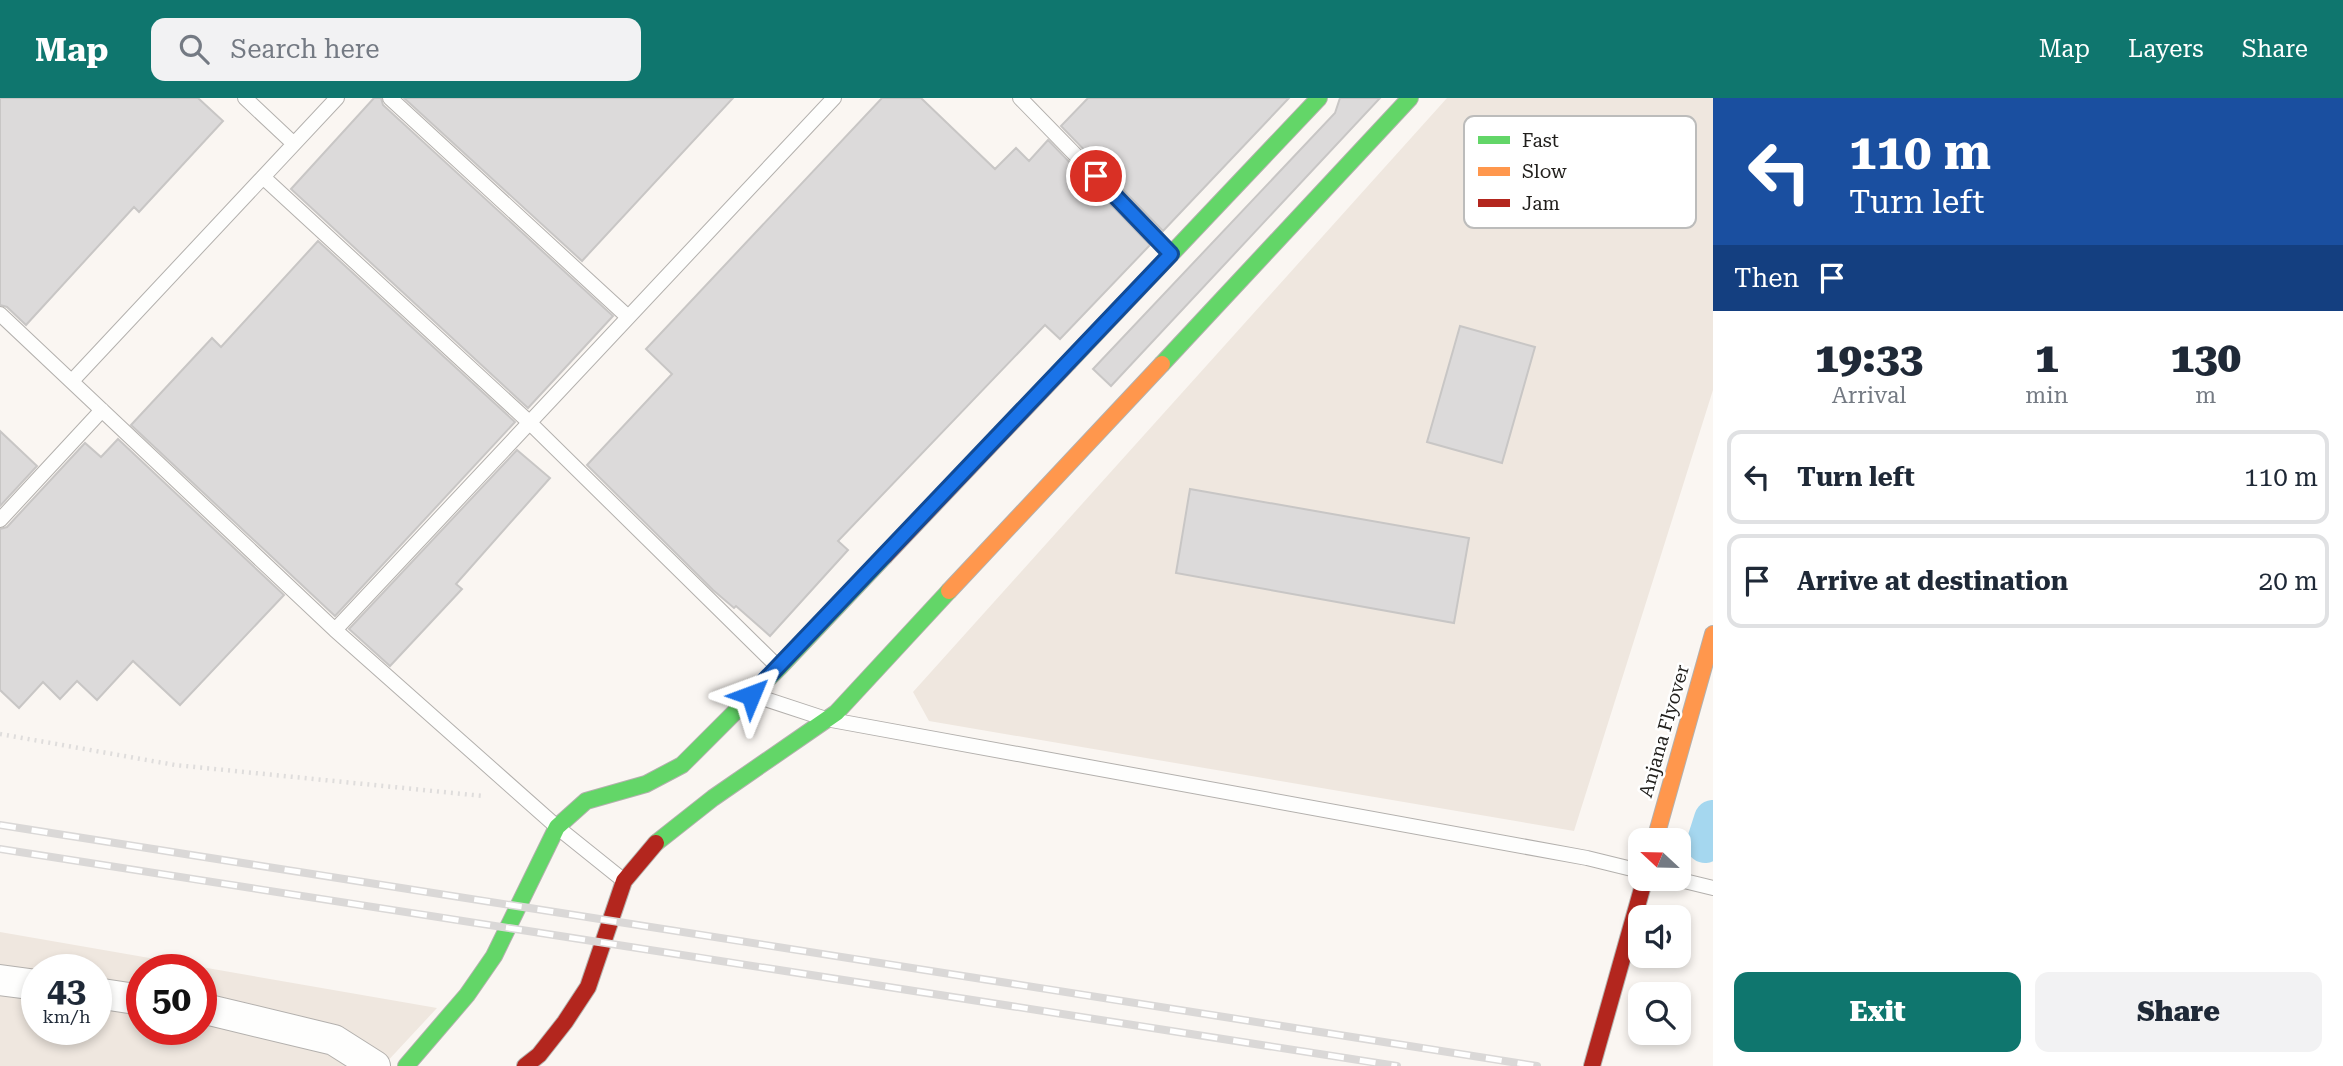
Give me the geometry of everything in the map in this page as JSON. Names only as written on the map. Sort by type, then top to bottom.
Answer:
[{"type":"main road","points":[[406,1066],[467,995],[494,957],[557,827],[586,801],[646,784],[682,765],[779,668],[1319,98]]},
{"type":"main road","points":[[525,1066],[538,1055],[588,987],[624,881],[653,845],[713,797],[836,713],[1410,98]]},
{"type":"main road","name":"Anjana Flyover","points":[[1658,828],[1713,634]]},
{"type":"main road","points":[[1592,1066],[1640,891]]},
{"type":"main road","points":[[565,1021],[565,1044]]},
{"type":"street","points":[[0,980],[21,983]]},
{"type":"street","points":[[217,1012],[334,1040],[375,1066]]},
{"type":"lane","points":[[245,98],[294,144]]},
{"type":"lane","points":[[72,381],[337,98]]},
{"type":"lane","points":[[390,98],[628,317]]},
{"type":"lane","points":[[335,630],[834,98]]},
{"type":"lane","points":[[1020,98],[1171,254]]},
{"type":"lane","points":[[263,177],[530,423],[779,668]]},
{"type":"lane","points":[[0,314],[335,630],[557,827],[624,881]]},
{"type":"lane","points":[[0,520],[102,410]]},
{"type":"lane","points":[[751,695],[826,719],[1574,855],[1628,868]]},
{"type":"lane","points":[[1691,883],[1713,888]]},
{"type":"path","points":[[0,734],[175,765],[529,800]]},
{"type":"shaded area","points":[[1447,98],[1713,98],[1713,390],[1574,831],[929,721],[913,692]]},
{"type":"shaded area","points":[[0,932],[126,954],[126,1045],[217,1045],[217,970],[437,1008],[383,1066],[0,1066]]},
{"type":"building","points":[[0,98],[198,98],[223,121],[139,212],[134,207],[26,325],[7,307],[0,305]]},
{"type":"building","points":[[374,98],[381,98],[383,105],[613,316],[528,408],[291,189]]},
{"type":"building","points":[[404,98],[733,98],[582,261]]},
{"type":"building","points":[[882,98],[921,98],[995,169],[1016,148],[1029,161],[1048,140],[1150,245],[1060,339],[1045,325],[838,541],[848,550],[770,636],[713,590],[587,465],[672,374],[646,349]]},
{"type":"building","points":[[1088,98],[1289,98],[1163,231],[1061,126]]},
{"type":"building","points":[[1340,98],[1380,98],[1111,386],[1093,369],[1335,113]]},
{"type":"building","points":[[318,241],[515,422],[335,616],[131,425],[212,338],[221,347]]},
{"type":"building","points":[[1460,326],[1535,347],[1502,463],[1427,442]]},
{"type":"building","points":[[0,431],[37,466],[0,506]]},
{"type":"building","points":[[118,439],[284,595],[180,705],[133,661],[97,700],[77,681],[60,699],[43,682],[19,708],[0,690],[0,529],[7,527],[85,443],[101,457]]},
{"type":"building","points":[[517,450],[550,478],[456,584],[462,589],[390,666],[349,629]]},
{"type":"building","points":[[1190,489],[1469,538],[1454,623],[1176,573]]},
{"type":"waterway","points":[[1705,844],[1713,819]]},
{"type":"railway","points":[[0,825],[1537,1066]]},
{"type":"railway","points":[[0,849],[1397,1066]]},
{"type":"traffic: fast","points":[[1069,362],[1319,98]]},
{"type":"traffic: fast","points":[[1162,364],[1410,98]]},
{"type":"traffic: fast","points":[[406,1066],[467,995],[494,956],[557,827],[586,801],[646,784],[682,765],[885,556]]},
{"type":"traffic: fast","points":[[656,843],[713,798],[836,713],[949,591]]},
{"type":"traffic: slow","points":[[949,591],[1162,364]]},
{"type":"traffic: slow","points":[[1658,828],[1713,634]]},
{"type":"traffic: jam","points":[[885,556],[1069,362]]},
{"type":"traffic: jam","points":[[525,1066],[539,1055],[588,987],[624,881],[656,843]]},
{"type":"traffic: jam","points":[[1592,1066],[1641,891]]},
{"type":"route","points":[[751,695],[1171,254],[1096,176]]}]
